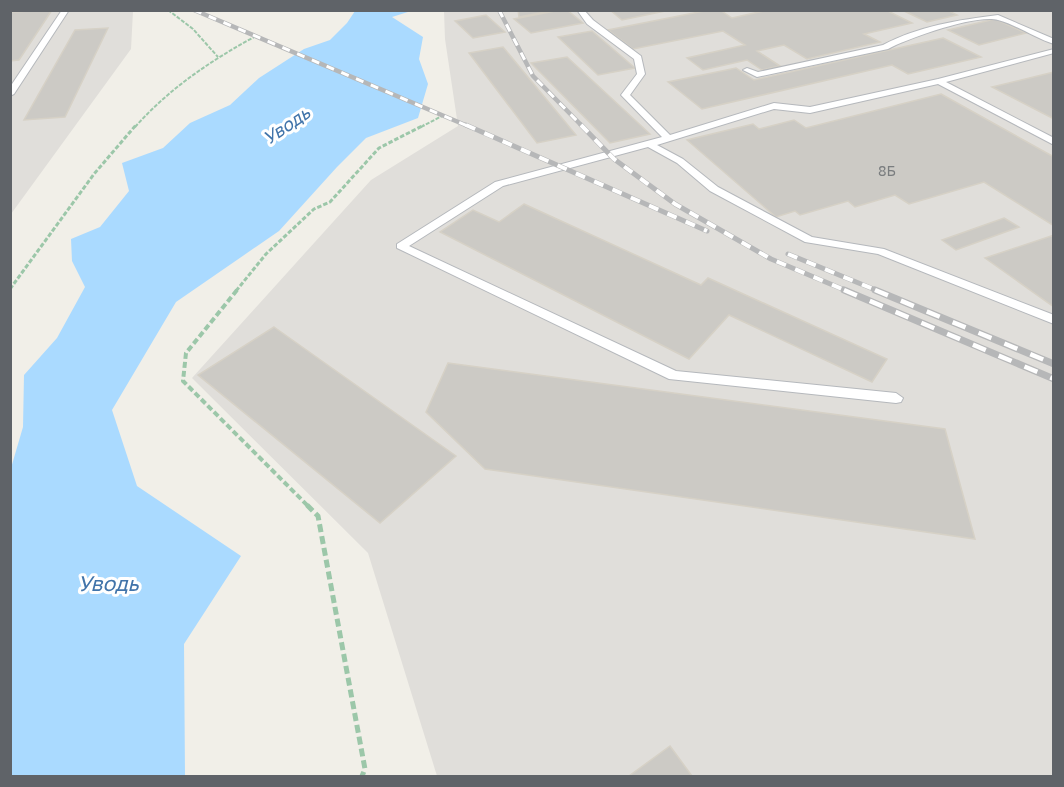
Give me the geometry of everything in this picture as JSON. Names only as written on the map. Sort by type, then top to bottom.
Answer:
[{"type":"lane","points":[[10,94],[66,10]]},
{"type":"lane","points":[[580,10],[590,22],[638,58],[641,74],[625,95],[668,138]]},
{"type":"lane","points":[[747,70],[757,75],[885,47],[904,37],[957,22],[998,16],[1053,42]]},
{"type":"lane","points":[[896,398],[674,376],[401,246],[499,184],[649,144],[774,106],[810,110],[939,81],[1053,51]]},
{"type":"lane","points":[[939,81],[1053,142]]},
{"type":"lane","points":[[649,144],[680,161],[714,189],[809,240],[880,252],[1053,320]]},
{"type":"path","points":[[168,10],[193,29],[218,57]]},
{"type":"path","points":[[10,289],[72,203],[154,107],[193,73],[256,36]]},
{"type":"path","points":[[362,777],[365,769],[318,516],[183,381],[186,353],[266,254],[314,209],[330,202],[379,148],[442,116]]},
{"type":"shaded area","points":[[11,11],[133,11],[131,49],[11,214]]},
{"type":"shaded area","points":[[444,11],[1053,11],[1053,776],[437,776],[368,553],[192,378],[371,180],[458,126],[445,39]]},
{"type":"water","name":"Уводь","points":[[355,11],[411,11],[392,17],[423,37],[419,59],[428,84],[418,118],[366,138],[279,231],[176,302],[112,410],[137,486],[241,556],[184,644],[185,776],[11,776],[11,468],[23,427],[24,375],[57,338],[85,287],[72,261],[71,239],[100,227],[129,191],[122,163],[163,148],[190,123],[230,105],[259,78],[304,49],[330,40]]},
{"type":"building","points":[[52,10],[19,60],[10,61],[10,12]]},
{"type":"building","points":[[518,10],[550,10],[550,11],[519,17]]},
{"type":"building","points":[[567,10],[583,23],[531,33],[514,19]]},
{"type":"building","points":[[610,10],[670,10],[622,20]]},
{"type":"building","points":[[709,10],[720,10],[732,18],[768,10],[886,10],[912,23],[864,34],[880,42],[807,59],[784,45],[757,51],[780,66],[762,70],[747,60],[703,70],[687,58],[745,45],[723,31],[633,49],[608,30]]},
{"type":"building","points":[[902,10],[947,10],[957,15],[927,22]]},
{"type":"building","points":[[486,15],[505,32],[473,38],[455,21]]},
{"type":"building","points":[[995,19],[1026,33],[979,45],[948,30]]},
{"type":"building","points":[[108,28],[65,117],[24,120],[75,30]]},
{"type":"building","points":[[592,31],[635,68],[598,75],[558,37]]},
{"type":"building","points":[[943,38],[981,57],[908,74],[892,65],[702,109],[668,82],[736,68],[754,80]]},
{"type":"building","points":[[503,47],[576,135],[537,143],[469,53]]},
{"type":"building","points":[[567,57],[650,134],[610,143],[531,63]]},
{"type":"building","points":[[1054,72],[1054,119],[992,87]]},
{"type":"building","points":[[941,94],[1054,157],[1054,226],[984,182],[909,204],[895,195],[855,207],[848,201],[800,215],[795,211],[776,217],[687,140],[753,124],[759,129],[794,120],[806,128]]},
{"type":"building","points":[[524,204],[701,285],[708,278],[887,359],[872,382],[729,315],[689,359],[440,232],[473,210],[499,222]]},
{"type":"building","points":[[1004,218],[1019,227],[956,250],[942,240]]},
{"type":"building","points":[[1054,235],[1054,307],[985,258]]},
{"type":"building","points":[[274,327],[456,456],[380,523],[198,375]]},
{"type":"building","points":[[448,363],[945,429],[975,539],[485,469],[426,412]]},
{"type":"building","points":[[670,746],[692,776],[629,776]]},
{"type":"railway","points":[[194,10],[470,127]]},
{"type":"railway","points":[[499,10],[533,76],[583,127]]},
{"type":"railway","points":[[466,125],[707,231]]},
{"type":"railway","points":[[581,125],[614,159],[675,204],[771,259],[847,291]]},
{"type":"railway","points":[[788,254],[878,291]]},
{"type":"railway","points":[[844,290],[1054,379]]},
{"type":"railway","points":[[875,290],[1054,364]]}]
